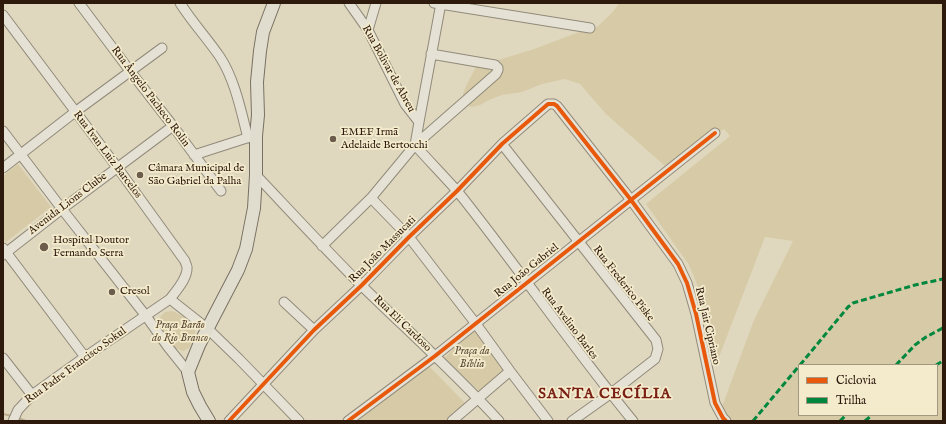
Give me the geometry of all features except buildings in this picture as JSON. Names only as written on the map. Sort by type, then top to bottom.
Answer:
[{"type":"main road","points":[[209,421],[193,392],[188,372],[199,345],[238,270],[246,249],[254,208],[256,176],[252,137],[258,115],[257,82],[260,51],[263,32],[274,3]]},
{"type":"street","name":"Rua Ângelo Pacheco Rolin","points":[[79,3],[173,126],[221,192]]},
{"type":"street","points":[[180,3],[185,12],[220,58],[234,85],[252,137],[194,155]]},
{"type":"street","name":"Rua Bolivar de Abreu","points":[[322,246],[371,198],[415,145],[419,122],[405,104],[368,30],[349,3]]},
{"type":"street","points":[[368,30],[376,3]]},
{"type":"street","points":[[419,122],[439,3],[590,28]]},
{"type":"street","name":"Rua Ivan Luiz Barcelos","points":[[3,15],[117,167],[185,261],[187,267],[186,273],[181,285],[170,299]]},
{"type":"street","points":[[3,168],[75,112],[162,48]]},
{"type":"street","points":[[415,145],[496,74],[498,70],[495,65],[431,54]]},
{"type":"street","name":"Rua João Massucati","points":[[229,421],[314,330],[362,285],[502,144],[548,104],[558,106]]},
{"type":"street","name":"Rua Jair Cipriano","points":[[558,106],[631,200],[678,264],[687,283],[696,314],[715,403],[726,421]]},
{"type":"street","name":"Avenida Lions Clube","points":[[4,252],[173,126]]},
{"type":"street","points":[[3,131],[188,372]]},
{"type":"street","name":"Rua João Gabriel","points":[[348,421],[476,324],[716,133]]},
{"type":"street","name":"Rua Frederico Piske","points":[[502,144],[656,340],[658,349],[655,359],[610,394]]},
{"type":"street","name":"Rua Avelino Barles","points":[[415,145],[457,191],[528,283],[610,394],[633,421]]},
{"type":"street","name":"Rua Eli Cardoso","points":[[256,176],[322,246],[478,398],[499,421]]},
{"type":"street","points":[[371,198],[409,237],[548,421]]},
{"type":"street","points":[[4,252],[85,357]]},
{"type":"street","points":[[146,316],[170,299],[208,329],[299,421]]},
{"type":"street","points":[[284,302],[314,330]]},
{"type":"street","name":"Rua Padre Francisco Sokul","points":[[15,417],[32,396],[85,357],[146,316]]},
{"type":"street","points":[[3,358],[32,396]]},
{"type":"street","points":[[452,421],[510,371]]},
{"type":"street","points":[[572,421],[610,394]]},
{"type":"green space","points":[[617,3],[943,3],[943,421],[727,421],[720,412],[754,320],[793,241],[765,237],[719,357],[712,351],[708,311],[689,265],[646,204],[730,136],[724,129],[665,166],[606,114],[580,84],[565,79],[542,84],[522,92],[502,95],[480,105],[471,107],[463,103],[463,93],[476,67],[534,49],[582,31],[596,28],[618,5]]},
{"type":"green space","points":[[18,164],[51,207],[6,242],[3,237],[3,176]]},
{"type":"green space","name":"Praça Barão do Rio Branco","points":[[172,311],[188,320],[195,330],[194,338],[189,348],[183,351],[175,348],[159,325],[159,318],[165,312]]},
{"type":"green space","name":"Praça da Bíblia","points":[[475,329],[504,370],[480,392],[444,358]]},
{"type":"green space","points":[[428,365],[466,404],[445,421],[357,421]]},
{"type":"waterway","points":[[3,414],[12,416]]},
{"type":"waterway","points":[[18,418],[26,421]]},
{"type":"marked path","points":[[801,364],[853,303],[915,285],[943,279]]},
{"type":"marked path","points":[[897,364],[915,345],[943,328]]},
{"type":"marked path","points":[[938,364],[943,361]]},
{"type":"marked path","points":[[753,421],[798,367]]},
{"type":"marked path","points":[[840,421],[845,416]]},
{"type":"marked path","points":[[865,421],[871,416]]},
{"type":"cycle path","points":[[229,421],[314,330],[362,285],[502,144],[548,104],[554,104],[557,106],[631,200],[678,264],[687,283],[696,314],[715,403],[726,421]]},
{"type":"cycle path","points":[[348,421],[435,356],[715,133]]},
{"type":"place","name":"EMEF Irmã Adelaide Bertocchi","points":[[333,139]]},
{"type":"place","name":"Câmara Municipal de São Gabriel da Palha","points":[[140,175]]},
{"type":"place","name":"Hospital Doutor Fernando Serra","points":[[44,247]]},
{"type":"place","name":"Cresol","points":[[112,292]]},
{"type":"district","name":"SANTA CECÍLIA","points":[[605,395]]}]
